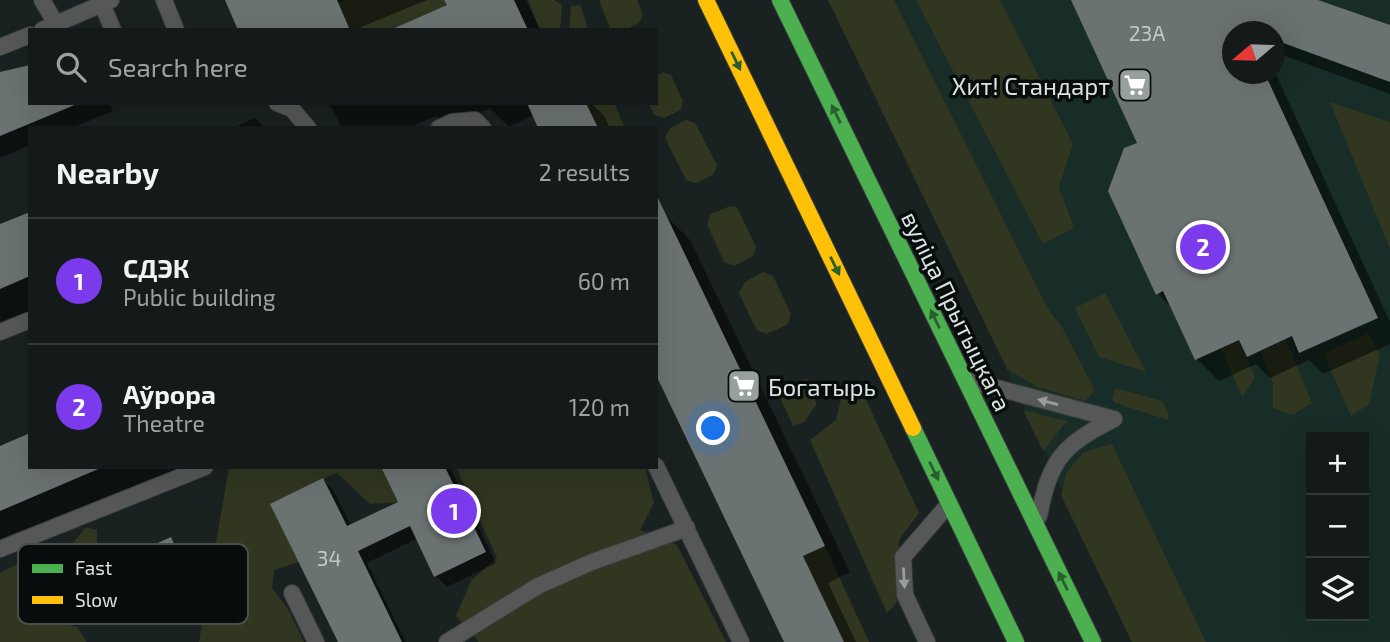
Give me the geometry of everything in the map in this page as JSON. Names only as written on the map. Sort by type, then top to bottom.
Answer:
[{"type":"main road","points":[[706,0],[1016,642]]},
{"type":"main road","name":"вуліца Прытыцкага","points":[[780,0],[1093,642]]},
{"type":"lane","points":[[42,0],[49,27],[107,2],[113,28]]},
{"type":"lane","points":[[164,0],[175,28]]},
{"type":"lane","points":[[0,47],[28,36]]},
{"type":"lane","points":[[282,105],[292,109],[306,126]]},
{"type":"lane","points":[[443,126],[452,122],[475,120],[481,126]]},
{"type":"lane","points":[[0,332],[28,321]]},
{"type":"lane","points":[[965,380],[1114,419],[1080,436],[1056,461],[1044,488],[1037,527]]},
{"type":"lane","points":[[0,549],[200,469]]},
{"type":"lane","points":[[658,469],[741,642]]},
{"type":"lane","points":[[927,642],[905,595],[903,557],[949,503]]},
{"type":"lane","points":[[447,642],[538,586],[592,562],[687,528]]},
{"type":"lane","points":[[292,593],[316,642]]},
{"type":"shaded area","points":[[345,0],[444,0],[447,5],[395,28],[349,28],[338,3]]},
{"type":"shaded area","points":[[528,0],[554,0],[562,5],[560,28],[539,28]]},
{"type":"shaded area","points":[[599,0],[637,0],[643,15],[639,23],[629,28],[610,28]]},
{"type":"shaded area","points":[[828,0],[1390,0],[1390,642],[1131,642],[1007,369]]},
{"type":"shaded area","points":[[828,0],[894,0],[1048,309],[1062,327],[1095,390],[1085,401],[1038,387],[1007,369]]},
{"type":"shaded area","points":[[916,0],[1000,0],[1073,144],[1059,187],[1074,228],[1043,244]]},
{"type":"shaded area","points":[[580,5],[588,28],[569,28],[571,6]]},
{"type":"shaded area","points":[[663,72],[671,75],[683,101],[681,110],[664,118],[654,115],[650,105],[658,105],[658,75]]},
{"type":"shaded area","points":[[1330,102],[1390,122],[1390,249]]},
{"type":"shaded area","points":[[587,105],[615,105],[624,126],[597,126]]},
{"type":"shaded area","points":[[686,120],[695,123],[717,165],[713,175],[696,183],[686,180],[665,138],[670,128]]},
{"type":"shaded area","points":[[730,206],[737,207],[756,247],[753,256],[734,266],[724,262],[707,224],[711,214]]},
{"type":"shaded area","points":[[763,272],[773,276],[791,314],[788,324],[767,334],[757,331],[739,293],[745,282]]},
{"type":"shaded area","points":[[1105,293],[1146,372],[1099,357],[1075,308]]},
{"type":"shaded area","points":[[1369,333],[1380,356],[1369,404],[1351,416],[1324,354]]},
{"type":"shaded area","points":[[1286,339],[1312,403],[1292,415],[1273,408],[1273,383],[1260,351]]},
{"type":"shaded area","points":[[1239,340],[1255,378],[1242,397],[1221,348]]},
{"type":"shaded area","points":[[807,378],[814,392],[816,405],[804,422],[793,426],[777,391]]},
{"type":"shaded area","points":[[860,387],[919,513],[899,540],[897,602],[887,613],[810,440],[836,420],[841,399]]},
{"type":"shaded area","points":[[1116,388],[1162,401],[1168,412],[1168,420],[1115,403],[1112,398]]},
{"type":"shaded area","points":[[1023,410],[1067,421],[1043,451]]},
{"type":"shaded area","points":[[1112,444],[1206,642],[1132,642],[1061,495],[1066,473],[1084,452]]},
{"type":"shaded area","points":[[229,469],[382,469],[398,502],[370,504],[337,473],[271,504],[299,562],[274,570],[272,588],[288,609],[304,642],[199,642],[202,624],[248,624],[248,544],[216,544]]},
{"type":"shaded area","points":[[457,469],[646,469],[654,503],[640,530],[677,545],[726,642],[479,642],[456,616],[471,581],[497,558]]},
{"type":"shaded area","points":[[86,527],[97,530],[97,544],[72,544]]},
{"type":"shaded area","points":[[825,546],[869,642],[844,642],[803,556]]},
{"type":"shaded area","points":[[18,564],[18,624],[65,624],[77,627],[87,642],[0,642],[0,573]]},
{"type":"building","points":[[225,0],[337,0],[349,28],[237,28]]},
{"type":"building","points":[[444,0],[514,0],[527,28],[395,28],[447,5]]},
{"type":"building","points":[[1071,0],[1318,0],[1390,25],[1390,82],[1285,44],[1285,21],[1222,21],[1222,84],[1270,84],[1378,318],[1299,353],[1292,336],[1247,357],[1239,340],[1195,360],[1163,291],[1156,295],[1108,191],[1124,148],[1137,143]]},
{"type":"building","points":[[28,65],[28,105],[75,105],[0,136],[0,72]]},
{"type":"building","points":[[528,105],[587,105],[597,126],[537,126]]},
{"type":"building","points":[[658,198],[825,546],[803,556],[844,642],[784,642],[658,379]]},
{"type":"building","points":[[28,213],[28,277],[0,289],[0,224]]},
{"type":"building","points":[[28,434],[28,469],[98,469],[0,511],[0,446]]},
{"type":"building","points":[[382,469],[446,469],[486,552],[434,577],[410,526],[358,551],[402,642],[338,642],[270,504],[323,478],[347,526],[398,502]]},
{"type":"building","points":[[171,537],[174,544],[155,544]]},
{"type":"traffic: fast","points":[[780,0],[1093,642]]},
{"type":"traffic: fast","points":[[913,428],[1016,642]]},
{"type":"traffic: slow","points":[[706,0],[913,428]]},
{"type":"place","name":"Хит! Стандарт","points":[[1135,85]]},
{"type":"place","name":"Аўрора","points":[[1203,247]]},
{"type":"place","name":"Богатырь","points":[[744,386]]},
{"type":"place","name":"СДЭК","points":[[454,511]]}]
